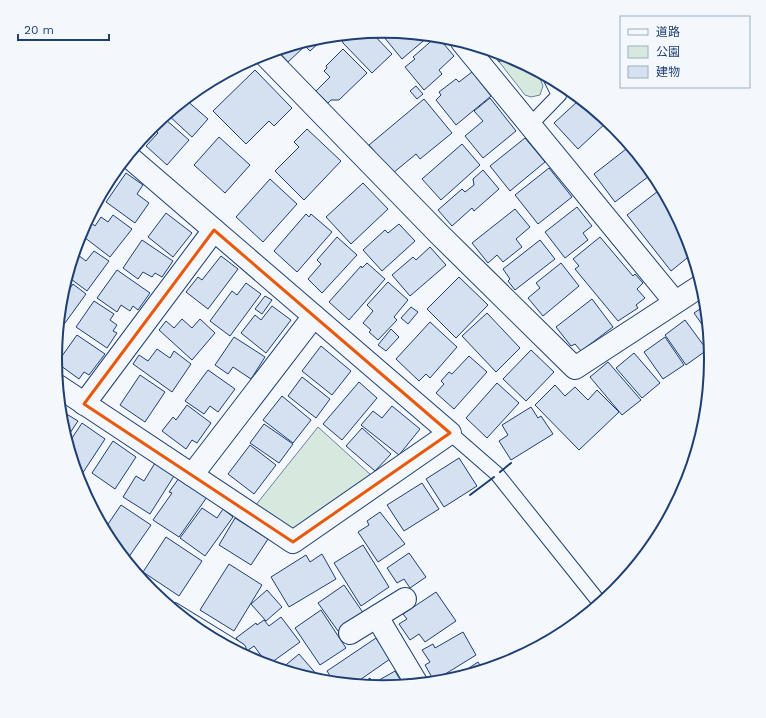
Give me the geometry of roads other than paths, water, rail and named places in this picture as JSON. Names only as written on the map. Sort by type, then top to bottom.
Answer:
[{"type":"street","points":[[468,50],[675,302]]},
{"type":"street","points":[[269,59],[439,234],[575,368],[696,289]]},
{"type":"street","points":[[64,390],[293,542],[450,433],[132,159]]},
{"type":"street","points":[[84,404],[214,230]]},
{"type":"street","points":[[192,475],[314,316]]},
{"type":"street","points":[[350,633],[405,599]]},
{"type":"street","points":[[377,617],[414,678]]},
{"type":"lane","points":[[530,125],[559,95],[556,89]]},
{"type":"lane","points":[[450,433],[497,474],[596,599]]}]
